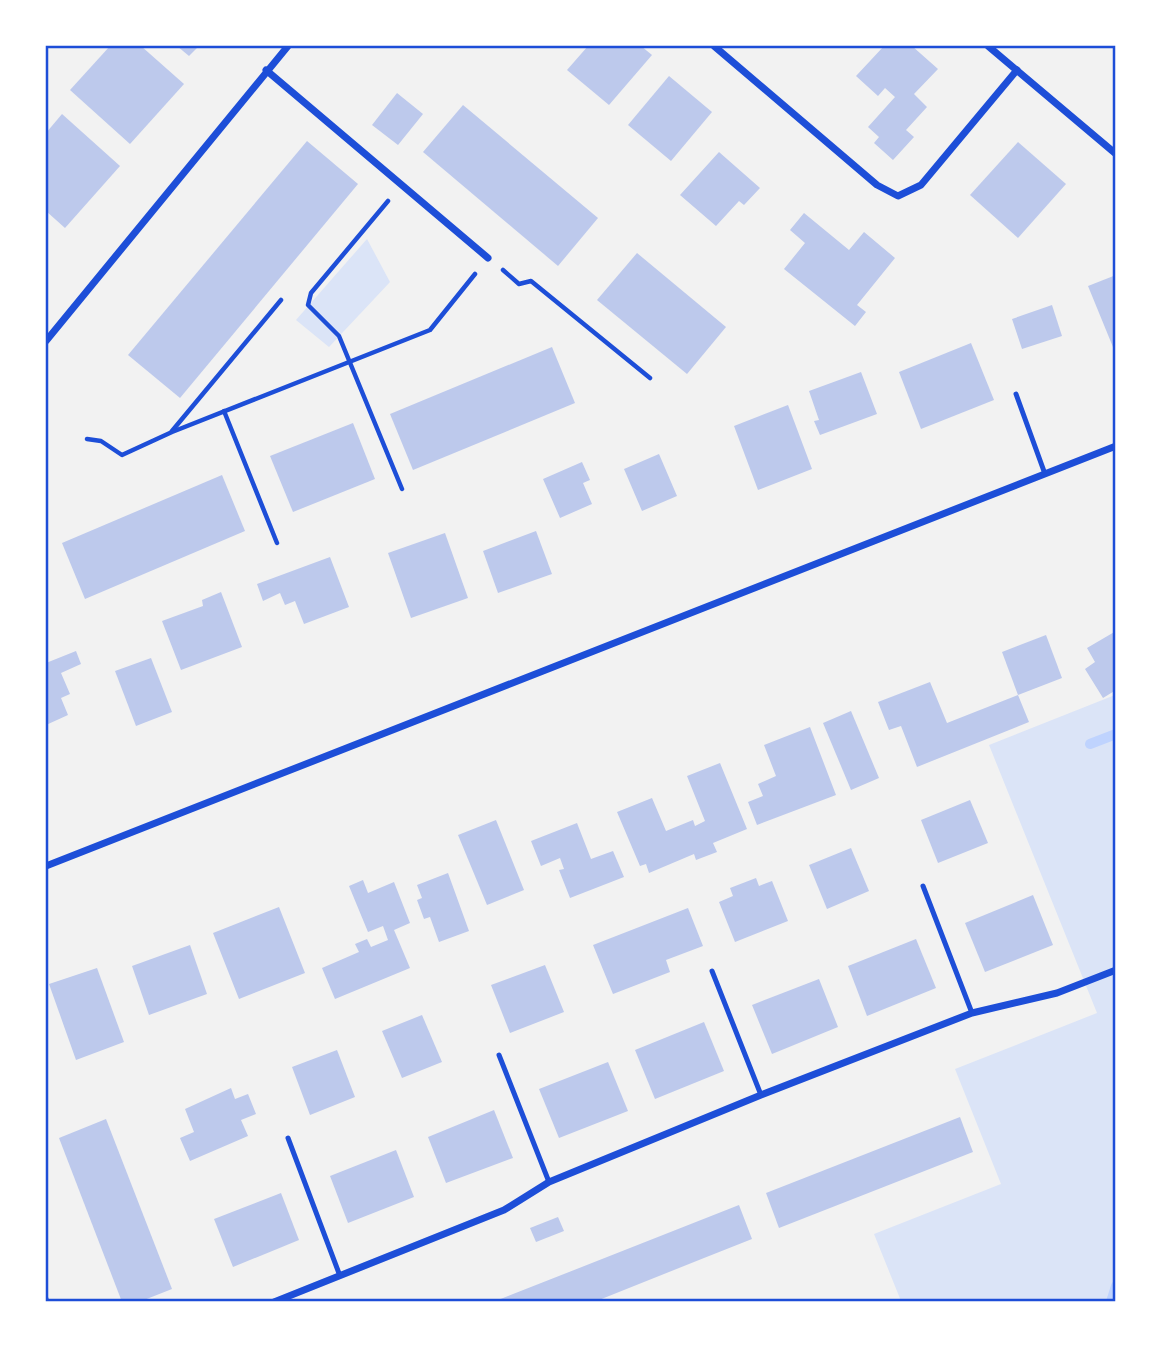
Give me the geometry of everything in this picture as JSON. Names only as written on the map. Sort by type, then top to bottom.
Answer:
[{"type":"street","points":[[46,341],[288,46]]},
{"type":"street","points":[[714,46],[877,186],[898,195],[920,185],[1017,70]]},
{"type":"street","points":[[988,46],[1115,154]]},
{"type":"street","points":[[266,70],[488,258]]},
{"type":"street","points":[[46,866],[1115,446]]},
{"type":"street","points":[[274,1301],[504,1210],[549,1182],[761,1096],[972,1013],[1057,993],[1115,970]]},
{"type":"lane","points":[[1016,394],[1045,474]]},
{"type":"lane","points":[[923,886],[972,1013]]},
{"type":"lane","points":[[712,971],[761,1096]]},
{"type":"lane","points":[[499,1055],[549,1182]]},
{"type":"lane","points":[[288,1138],[340,1276]]},
{"type":"path","points":[[401,184],[311,293],[308,305],[339,336],[402,489]]},
{"type":"path","points":[[87,439],[102,441],[122,455],[172,432],[430,330],[488,258],[519,284],[531,281],[650,378]]},
{"type":"path","points":[[172,432],[281,300]]},
{"type":"path","points":[[224,411],[277,543]]},
{"type":"shaded area","points":[[367,239],[390,282],[329,347],[296,320]]},
{"type":"shaded area","points":[[1115,695],[1115,1301],[901,1301],[874,1234],[1001,1184],[955,1069],[1097,1013],[989,745]]},
{"type":"building","points":[[110,46],[141,46],[184,84],[130,144],[70,90]]},
{"type":"building","points":[[177,46],[199,46],[189,56]]},
{"type":"building","points":[[588,46],[641,46],[652,55],[609,105],[567,70]]},
{"type":"building","points":[[884,46],[912,46],[938,69],[914,94],[927,107],[906,130],[914,137],[893,160],[874,143],[879,137],[868,127],[895,97],[885,88],[878,96],[856,76]]},
{"type":"building","points":[[669,76],[712,112],[671,161],[628,125]]},
{"type":"building","points":[[397,93],[423,114],[398,145],[372,125]]},
{"type":"building","points":[[463,105],[598,218],[558,266],[423,152]]},
{"type":"building","points":[[62,114],[120,166],[65,228],[46,211],[46,133]]},
{"type":"building","points":[[307,141],[358,184],[180,398],[128,355]]},
{"type":"building","points":[[1018,142],[1066,184],[1018,238],[970,195]]},
{"type":"building","points":[[719,152],[760,188],[744,205],[739,201],[716,226],[680,195]]},
{"type":"building","points":[[804,213],[849,250],[864,232],[895,258],[857,305],[866,312],[855,326],[784,269],[805,243],[790,230]]},
{"type":"building","points":[[637,253],[726,327],[687,374],[597,300]]},
{"type":"building","points":[[1116,275],[1116,352],[1115,352],[1088,286]]},
{"type":"building","points":[[1052,305],[1062,336],[1022,349],[1012,319]]},
{"type":"building","points":[[971,343],[994,400],[921,429],[899,372]]},
{"type":"building","points":[[552,347],[575,403],[413,470],[390,414]]},
{"type":"building","points":[[861,372],[877,414],[820,435],[814,421],[819,420],[809,391]]},
{"type":"building","points":[[788,405],[812,469],[758,490],[734,426]]},
{"type":"building","points":[[353,423],[375,479],[293,512],[270,456]]},
{"type":"building","points":[[659,454],[677,496],[642,511],[624,469]]},
{"type":"building","points":[[582,462],[590,480],[583,483],[592,504],[560,518],[543,479]]},
{"type":"building","points":[[222,475],[245,531],[85,599],[62,543]]},
{"type":"building","points":[[536,531],[552,574],[498,593],[483,551]]},
{"type":"building","points":[[445,533],[468,598],[411,618],[388,553]]},
{"type":"building","points":[[330,557],[349,607],[304,624],[295,601],[285,605],[280,593],[263,601],[257,584]]},
{"type":"building","points":[[221,592],[242,647],[181,670],[162,621],[203,606],[202,600]]},
{"type":"building","points":[[1116,631],[1116,690],[1103,698],[1085,669],[1095,662],[1087,648]]},
{"type":"building","points":[[1046,635],[1062,678],[1018,695],[1002,652]]},
{"type":"building","points":[[76,651],[81,664],[61,673],[70,694],[61,698],[68,715],[46,725],[46,663]]},
{"type":"building","points":[[151,658],[172,712],[136,726],[115,671]]},
{"type":"building","points":[[930,682],[947,723],[1018,695],[1029,722],[917,767],[901,726],[889,730],[878,702]]},
{"type":"building","points":[[851,711],[879,778],[851,790],[823,723]]},
{"type":"building","points":[[810,727],[836,795],[757,825],[748,802],[763,796],[758,784],[776,776],[764,745]]},
{"type":"building","points":[[720,763],[747,829],[713,843],[717,852],[696,860],[694,854],[649,873],[646,864],[640,866],[617,812],[652,798],[666,831],[693,820],[695,826],[705,821],[687,776]]},
{"type":"building","points":[[970,800],[988,843],[938,863],[921,820]]},
{"type":"building","points":[[496,820],[524,890],[487,905],[458,835]]},
{"type":"building","points":[[577,823],[591,859],[613,851],[624,877],[570,898],[559,870],[564,869],[560,858],[541,866],[531,841]]},
{"type":"building","points":[[851,848],[869,891],[827,909],[809,865]]},
{"type":"building","points":[[448,873],[469,931],[439,942],[430,917],[424,919],[417,900],[422,898],[417,885]]},
{"type":"building","points":[[756,878],[759,886],[772,881],[788,921],[735,942],[719,902],[733,896],[730,888]]},
{"type":"building","points":[[363,880],[368,893],[394,882],[410,923],[394,930],[410,968],[335,999],[322,968],[359,952],[355,944],[367,939],[371,947],[388,940],[383,926],[368,932],[349,886]]},
{"type":"building","points":[[1033,895],[1053,945],[985,972],[965,923]]},
{"type":"building","points":[[279,907],[305,973],[239,999],[213,933]]},
{"type":"building","points":[[688,908],[703,946],[666,960],[670,972],[613,994],[593,945]]},
{"type":"building","points":[[916,939],[936,988],[867,1016],[848,966]]},
{"type":"building","points":[[190,945],[207,994],[149,1015],[132,966]]},
{"type":"building","points":[[545,965],[564,1012],[510,1033],[491,985]]},
{"type":"building","points":[[97,968],[124,1042],[76,1060],[49,984]]},
{"type":"building","points":[[819,979],[838,1027],[772,1054],[752,1005]]},
{"type":"building","points":[[422,1015],[442,1062],[402,1078],[382,1031]]},
{"type":"building","points":[[704,1022],[724,1071],[655,1099],[635,1050]]},
{"type":"building","points":[[337,1050],[355,1097],[310,1115],[292,1067]]},
{"type":"building","points":[[608,1062],[628,1111],[559,1138],[539,1089]]},
{"type":"building","points":[[231,1088],[235,1099],[248,1094],[256,1114],[241,1120],[248,1136],[190,1161],[180,1138],[194,1132],[185,1109]]},
{"type":"building","points":[[494,1110],[513,1158],[446,1183],[428,1137]]},
{"type":"building","points":[[960,1117],[973,1152],[779,1228],[766,1193]]},
{"type":"building","points":[[106,1119],[172,1289],[139,1302],[122,1302],[59,1138]]},
{"type":"building","points":[[396,1150],[414,1197],[348,1223],[330,1176]]},
{"type":"building","points":[[281,1193],[299,1240],[233,1267],[214,1219]]},
{"type":"building","points":[[739,1205],[752,1239],[594,1302],[493,1302]]},
{"type":"building","points":[[558,1217],[564,1231],[536,1242],[530,1228]]},
{"type":"waterway","points":[[1090,744],[1116,734]]},
{"type":"waterway","points":[[1111,1302],[1116,1286]]}]
